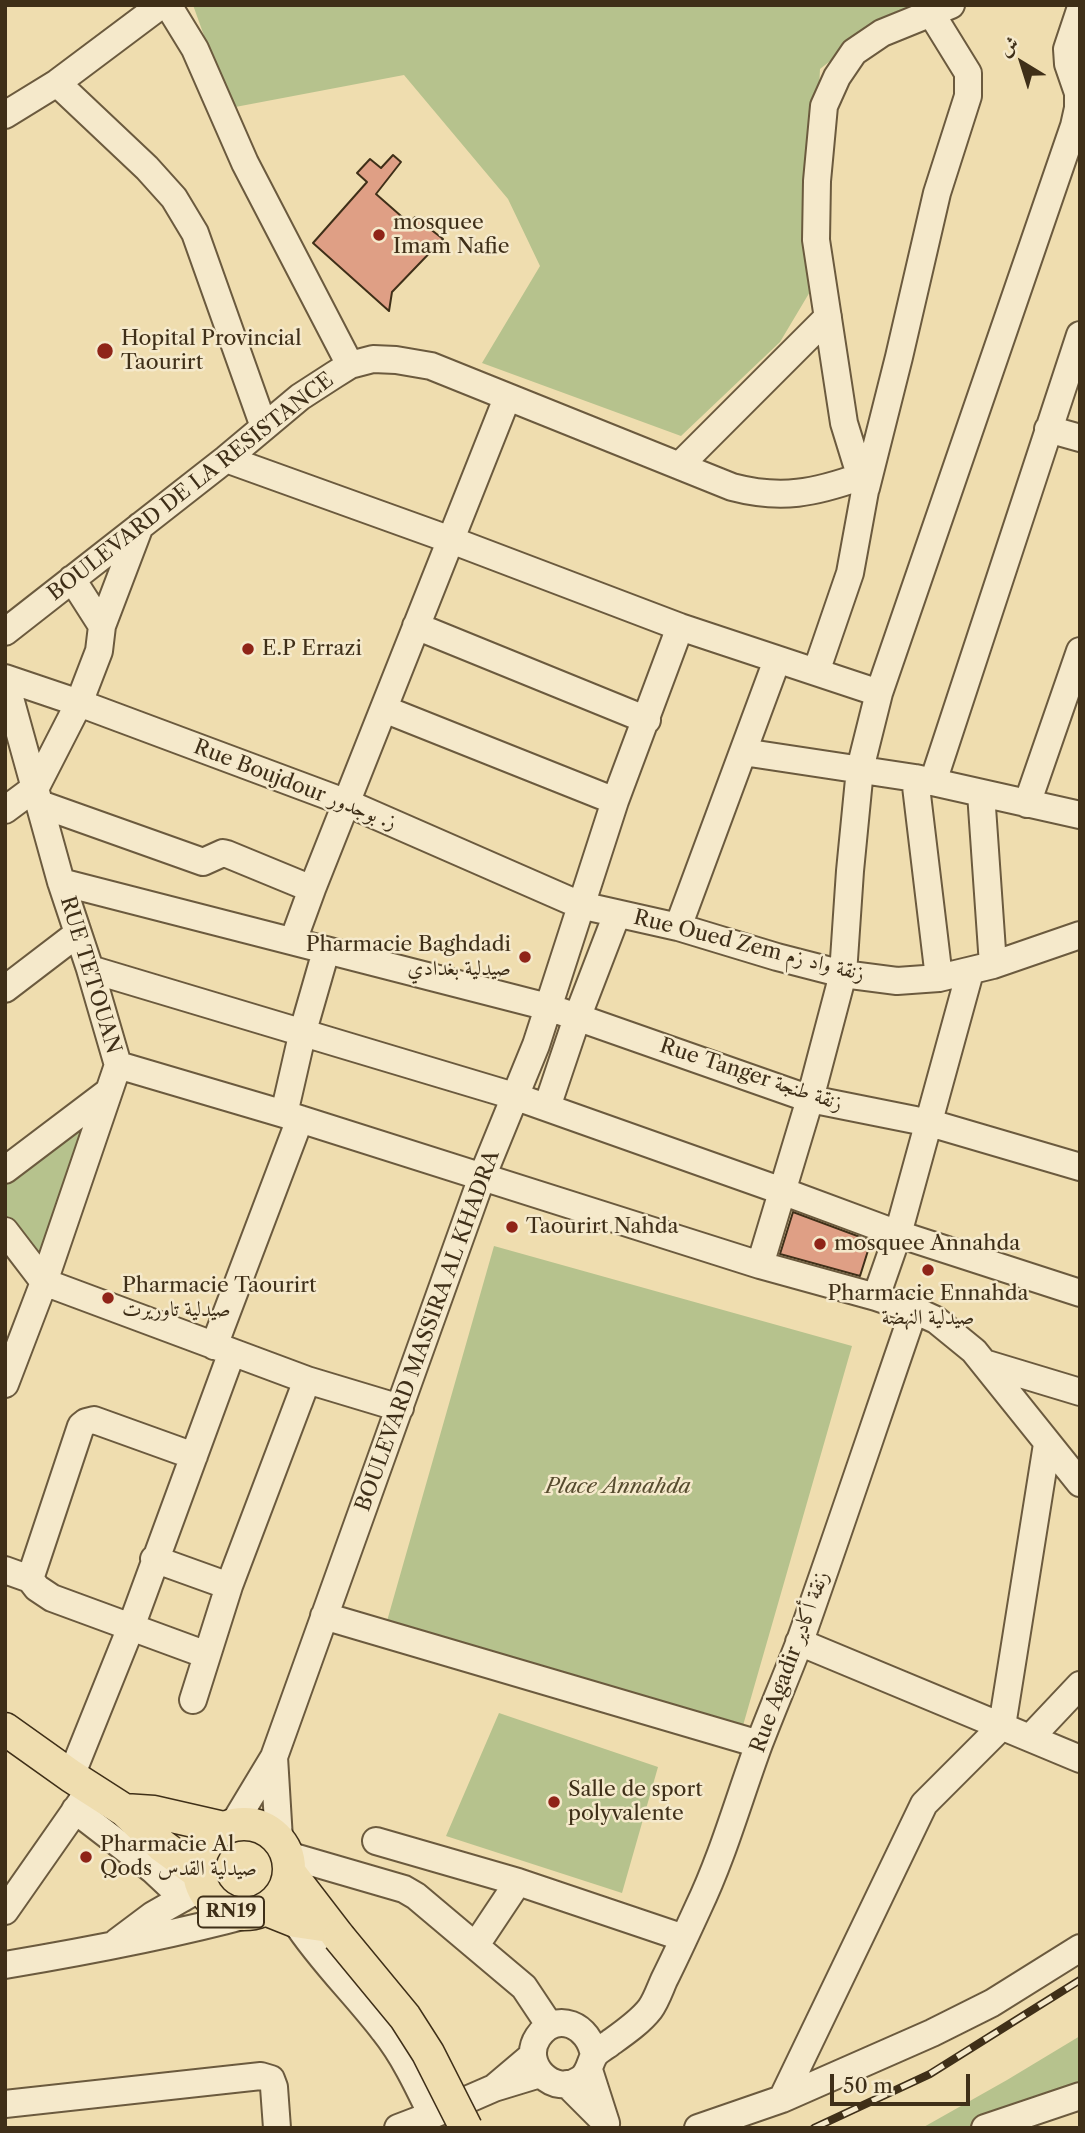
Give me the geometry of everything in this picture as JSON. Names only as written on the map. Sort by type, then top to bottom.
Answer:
[{"type":"main road","name":"RN19","points":[[5,1729],[79,1791],[124,1810],[155,1812],[228,1827],[245,1824],[269,1831],[334,1932],[405,2017],[428,2053],[466,2128]]},
{"type":"main road","name":"RN19","points":[[124,1810],[161,1845],[195,1886],[221,1909],[235,1914],[257,1912],[334,1932]]},
{"type":"main road","name":"RN19","points":[[195,1886],[202,1852],[208,1842],[228,1827]]},
{"type":"main road","name":"RN19","points":[[257,1912],[277,1900],[286,1887],[285,1856]]},
{"type":"street","points":[[5,115],[57,83],[161,5]]},
{"type":"street","points":[[168,5],[195,49],[245,163],[350,365]]},
{"type":"street","points":[[816,672],[850,573],[863,483],[899,358],[937,193],[968,96],[968,73],[941,9],[882,33],[855,52],[836,77],[824,106],[817,181],[816,240],[844,423],[863,483]]},
{"type":"street","points":[[760,1265],[810,1099],[842,974],[860,769],[879,693],[1074,126],[1078,93],[1068,64],[1068,49],[1080,10]]},
{"type":"street","points":[[57,83],[174,198],[195,233],[264,427]]},
{"type":"street","points":[[680,465],[828,317]]},
{"type":"street","points":[[939,978],[924,780],[1080,335]]},
{"type":"street","name":"BOULEVARD DE LA RESISTANCE","points":[[5,632],[300,397],[350,365],[373,359],[430,366],[732,487],[779,495],[863,483]]},
{"type":"street","points":[[293,942],[507,398]]},
{"type":"street","points":[[1048,429],[1080,438]]},
{"type":"street","points":[[226,458],[680,627],[879,693]]},
{"type":"street","points":[[5,810],[38,795],[99,651],[103,626],[140,526]]},
{"type":"street","points":[[72,579],[103,626]]},
{"type":"street","points":[[416,626],[647,720]]},
{"type":"street","name":"BOULEVARD MASSIRA AL KHADRA","points":[[274,1757],[482,1177],[536,1045],[615,802],[680,627]]},
{"type":"street","points":[[1027,804],[1080,651]]},
{"type":"street","points":[[678,928],[777,660]]},
{"type":"street","name":"Rue Boujdour ز. بوجدور","points":[[5,679],[79,703],[347,803],[580,905]]},
{"type":"street","name":"RUE TETOUAN","points":[[5,679],[61,882],[118,1065],[44,1282],[10,1356],[5,1384]]},
{"type":"street","points":[[384,709],[615,802]]},
{"type":"street","points":[[743,752],[924,780],[1080,815]]},
{"type":"street","points":[[876,1297],[981,969],[981,793]]},
{"type":"street","points":[[38,795],[203,862],[223,853],[312,889]]},
{"type":"street","name":"Rue Tanger زنقة طنجة","points":[[61,882],[548,1007],[810,1099],[930,1123],[1080,1167]]},
{"type":"street","name":"Rue Oued Zem زنقة واد زم","points":[[580,905],[678,928],[842,974],[897,981],[939,978],[981,969],[1080,935]]},
{"type":"street","points":[[547,1107],[577,1018],[617,914]]},
{"type":"street","points":[[5,989],[77,934]]},
{"type":"street","points":[[7,1904],[79,1791],[154,1559],[194,1456],[292,1116],[303,1031],[326,951]]},
{"type":"street","points":[[90,969],[514,1096],[898,1234],[1078,1287]]},
{"type":"street","points":[[118,1065],[292,1116],[760,1265],[914,1310],[936,1320],[951,1331],[985,1363],[1080,1483]]},
{"type":"street","points":[[5,1170],[108,1092]]},
{"type":"street","points":[[5,1231],[44,1282],[307,1380],[400,1408]]},
{"type":"street","name":"Rue Agadir زنقة أكادير","points":[[651,2008],[703,1899],[799,1642],[914,1310]]},
{"type":"street","points":[[985,1363],[1080,1392]]},
{"type":"street","points":[[193,1700],[229,1586],[307,1380]]},
{"type":"street","points":[[30,1579],[81,1426],[86,1422],[94,1420],[194,1456]]},
{"type":"street","points":[[782,2099],[924,1804],[1002,1726],[1047,1444]]},
{"type":"street","points":[[154,1559],[229,1586]]},
{"type":"street","points":[[5,1570],[30,1579],[52,1598],[207,1656]]},
{"type":"street","points":[[324,1616],[759,1744]]},
{"type":"street","points":[[799,1642],[1080,1759]]},
{"type":"street","points":[[1030,1738],[1080,1685]]},
{"type":"street","points":[[228,1827],[274,1757]]},
{"type":"street","points":[[274,1757],[285,1856],[404,1889],[476,1945],[524,1987],[550,2026]]},
{"type":"street","points":[[79,1791],[153,1870],[195,1886]]},
{"type":"street","points":[[376,1841],[518,1882],[684,1938]]},
{"type":"street","points":[[476,1945],[518,1882]]},
{"type":"street","points":[[110,1947],[195,1886]]},
{"type":"street","points":[[5,1965],[178,1933],[257,1912]]},
{"type":"street","points":[[295,1921],[326,1964],[384,2031],[411,2073],[432,2115]]},
{"type":"street","points":[[698,2128],[782,2099],[932,2033],[992,2003],[1080,1948]]},
{"type":"street","points":[[581,2029],[651,2008]]},
{"type":"street","points":[[610,2125],[592,2063],[593,2045],[588,2036],[571,2024],[561,2024],[550,2026],[537,2038],[537,2064],[557,2084],[567,2084],[583,2077],[592,2063],[651,2008]]},
{"type":"street","points":[[398,2128],[494,2088],[537,2064]]},
{"type":"street","points":[[5,2104],[261,2076],[271,2079],[274,2087],[277,2128]]},
{"type":"street","points":[[567,2084],[610,2125]]},
{"type":"street","points":[[985,2128],[1080,2096]]},
{"type":"green space","points":[[193,5],[913,5],[872,28],[820,69],[815,170],[814,285],[780,342],[681,436],[482,363],[540,266],[508,199],[404,75],[230,108]]},
{"type":"green space","points":[[72,1127],[81,1129],[38,1255],[5,1216],[5,1178]]},
{"type":"green space","name":"Place Annahda","points":[[494,1246],[852,1346],[742,1729],[385,1628]]},
{"type":"green space","name":"Salle de sport polyvalente","points":[[499,1713],[658,1767],[622,1893],[446,1836]]},
{"type":"green space","points":[[1080,2036],[1080,2089],[974,2128],[922,2128],[1007,2080]]},
{"type":"building","name":"mosquee Imam Nafie","points":[[393,155],[401,162],[376,194],[409,223],[415,217],[443,239],[392,292],[389,311],[313,243],[367,182],[357,173],[370,159],[381,168]]},
{"type":"building","name":"mosquee Annahda","points":[[793,1212],[871,1241],[860,1276],[780,1254]]},
{"type":"railway","points":[[814,2128],[930,2074],[1080,1980]]},
{"type":"place","name":"mosquee Imam Nafie","points":[[379,235]]},
{"type":"place","name":"Hopital Provincial Taourirt","points":[[105,351]]},
{"type":"place","name":"E.P Errazi","points":[[248,649]]},
{"type":"place","name":"Pharmacie Baghdadi صيدلية بغدادي","points":[[525,957]]},
{"type":"place","name":"Taourirt Nahda","points":[[512,1227]]},
{"type":"place","name":"mosquee Annahda","points":[[820,1244]]},
{"type":"place","name":"Pharmacie Ennahda صيدلية النهضة","points":[[928,1270]]},
{"type":"place","name":"Pharmacie Taourirt صيدلية تاوريرت","points":[[108,1298]]},
{"type":"place","name":"Salle de sport polyvalente","points":[[554,1802]]},
{"type":"place","name":"Pharmacie Al Qods صيدلية القدس","points":[[86,1857]]}]
